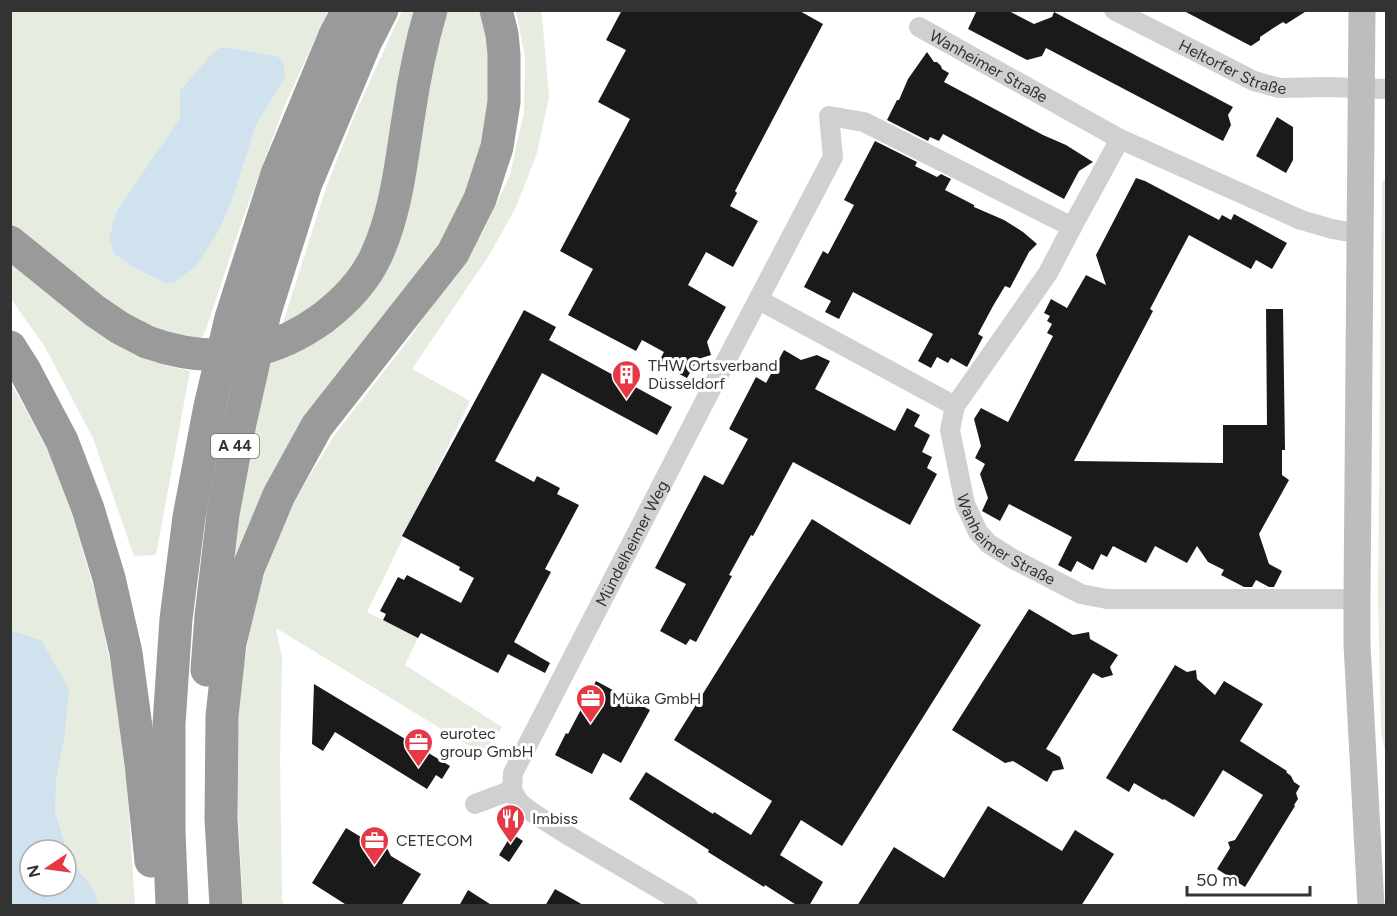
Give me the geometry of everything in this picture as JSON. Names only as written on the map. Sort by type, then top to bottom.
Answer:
[{"type":"highway","name":"A 44","points":[[172,906],[168,776],[176,619],[189,517],[210,406],[231,318],[277,174],[335,35],[348,10]]},
{"type":"highway","name":"A 44","points":[[209,906],[203,734],[207,664],[223,514],[240,423],[265,312],[306,183],[365,43],[382,10]]},
{"type":"highway","points":[[10,242],[95,311],[120,328],[167,349],[217,356],[244,353],[285,341],[304,331],[324,318],[360,280],[375,257],[384,235],[395,198],[416,73],[431,10]]},
{"type":"highway","points":[[226,906],[221,819],[222,716],[230,643],[248,569],[279,495],[317,426],[453,253],[480,199],[497,147],[504,102],[504,54],[496,10]]},
{"type":"highway","points":[[10,347],[62,441],[88,509],[109,578],[126,653],[150,854],[159,906]]},
{"type":"street","name":"Heltorfer Straße","points":[[1114,10],[1254,81],[1279,88],[1374,88]]},
{"type":"street","points":[[1362,10],[1374,88],[1361,234],[1357,644],[1371,906]]},
{"type":"street","name":"Wanheimer Straße","points":[[919,27],[1120,140],[1301,220],[1332,230],[1361,234]]},
{"type":"street","name":"Mündelheimer Weg","points":[[512,789],[513,773],[833,157],[829,116],[864,122],[1072,227]]},
{"type":"street","name":"Wanheimer Straße","points":[[1120,140],[1048,273],[955,406],[950,430],[965,504],[978,532],[989,544],[1013,559],[1081,594],[1107,599],[1357,599]]},
{"type":"street","points":[[759,300],[955,406]]},
{"type":"street","points":[[475,804],[512,789],[519,802],[533,813],[688,906]]},
{"type":"shaded area","points":[[10,11],[328,11],[284,107],[201,339],[152,334],[11,234]],"holes":[[[285,78],[256,125],[232,201],[218,232],[164,283],[131,266],[113,253],[109,237],[117,210],[180,118]]]},
{"type":"shaded area","points":[[402,11],[423,11],[377,219],[345,282],[281,329],[326,188],[356,112]]},
{"type":"shaded area","points":[[446,11],[480,11],[483,19],[490,62],[490,114],[478,167],[455,226],[229,590],[240,502],[269,363],[355,303]]},
{"type":"shaded area","points":[[516,11],[541,11],[542,15],[549,97],[537,153],[516,207],[490,254],[412,369],[470,401],[367,612],[418,638],[405,665],[502,727],[484,755],[276,628],[282,657],[280,758],[282,900],[284,905],[243,906],[237,794],[237,736],[242,677],[250,629],[262,581],[291,506],[336,433],[410,338],[482,234],[510,175],[524,112],[525,58]]},
{"type":"shaded area","points":[[1386,178],[1386,754],[1381,733],[1378,598],[1382,182]]},
{"type":"shaded area","points":[[10,257],[140,355],[168,366],[190,371],[156,555],[134,556],[93,438],[45,347],[11,299]]},
{"type":"shaded area","points":[[10,381],[49,452],[75,524],[99,607],[113,678],[127,788],[135,905],[98,905],[95,891],[78,869],[78,838],[63,838],[55,811],[57,775],[64,740],[41,640],[11,630]]},
{"type":"water","points":[[220,48],[279,57],[284,64],[285,78],[256,125],[232,201],[218,232],[196,266],[175,282],[164,283],[131,266],[113,253],[109,237],[117,210],[180,118],[180,91]]},
{"type":"water","points":[[11,630],[41,640],[69,689],[64,740],[57,775],[55,811],[63,838],[18,838],[18,898],[78,898],[78,869],[95,891],[98,905],[11,905]]},
{"type":"building","points":[[622,10],[798,10],[823,24],[735,191],[737,193],[730,206],[758,221],[733,267],[706,252],[688,285],[726,307],[707,342],[711,355],[698,359],[687,378],[658,363],[664,352],[642,340],[636,351],[568,315],[593,269],[560,251],[630,119],[598,102],[626,50],[606,40]]},
{"type":"building","points":[[977,10],[1007,10],[1034,24],[1052,17],[1054,12],[1233,107],[1228,115],[1231,125],[1223,141],[1046,48],[1042,56],[1027,60],[968,29]]},
{"type":"building","points":[[1182,10],[1308,10],[1286,24],[1283,22],[1275,27],[1251,46]]},
{"type":"building","points":[[927,52],[934,62],[949,73],[944,82],[1066,145],[1093,162],[1079,171],[1064,199],[943,134],[939,141],[930,137],[928,141],[887,120],[908,79]]},
{"type":"building","points":[[1277,117],[1293,127],[1293,160],[1286,173],[1256,156]]},
{"type":"building","points":[[875,141],[917,162],[915,166],[937,177],[941,174],[951,179],[945,190],[974,207],[1004,220],[1037,244],[1029,252],[1010,288],[1005,286],[993,306],[978,334],[983,337],[967,367],[951,358],[948,363],[937,357],[931,368],[918,361],[933,334],[853,292],[839,319],[825,312],[831,301],[804,287],[823,251],[828,254],[854,205],[844,200]]},
{"type":"building","points":[[1136,178],[1219,220],[1222,215],[1231,220],[1234,214],[1287,243],[1272,269],[1256,260],[1251,269],[1189,235],[1150,309],[1153,311],[1074,461],[1223,463],[1223,425],[1267,425],[1266,309],[1283,309],[1285,450],[1282,450],[1282,475],[1289,480],[1259,534],[1269,564],[1282,571],[1274,587],[1269,587],[1256,580],[1252,587],[1244,587],[1221,575],[1224,570],[1208,562],[1197,546],[1187,563],[1155,546],[1146,563],[1113,546],[1107,557],[1101,554],[1093,570],[1077,561],[1071,572],[1058,565],[1072,537],[1009,504],[1000,521],[982,511],[988,498],[980,474],[985,464],[975,458],[981,446],[974,419],[981,408],[1008,422],[1053,336],[1047,333],[1052,324],[1047,321],[1050,316],[1044,313],[1051,299],[1067,308],[1086,275],[1106,285],[1096,255]]},
{"type":"building","points":[[524,310],[556,327],[549,340],[672,407],[657,435],[542,373],[495,461],[534,482],[537,476],[560,488],[557,494],[579,505],[545,569],[551,572],[514,642],[550,663],[545,673],[508,654],[498,673],[421,633],[418,638],[383,620],[386,614],[380,611],[398,577],[404,580],[407,575],[461,603],[474,578],[459,570],[460,567],[402,536]]},
{"type":"building","points":[[784,350],[801,360],[817,355],[830,361],[815,389],[895,431],[907,408],[920,415],[914,426],[930,435],[922,452],[932,457],[927,468],[937,474],[910,525],[793,462],[729,575],[732,576],[696,642],[690,639],[686,645],[660,631],[686,584],[655,568],[704,475],[723,485],[748,439],[729,429],[756,377],[766,383]]},
{"type":"building","points":[[812,519],[981,625],[842,846],[801,820],[780,855],[823,882],[809,906],[798,906],[708,852],[709,850],[629,799],[646,772],[751,835],[772,801],[674,740]]},
{"type":"building","points":[[1029,609],[1073,635],[1089,632],[1090,639],[1118,655],[1110,667],[1113,675],[1102,678],[1093,673],[1046,749],[1060,757],[1064,769],[1053,771],[1047,782],[1013,761],[1005,763],[952,730]]},
{"type":"building","points":[[1175,665],[1187,672],[1196,670],[1197,679],[1215,695],[1224,681],[1263,704],[1240,741],[1287,771],[1294,782],[1300,786],[1296,793],[1298,799],[1295,806],[1245,887],[1217,869],[1230,848],[1228,842],[1235,840],[1263,795],[1223,770],[1194,817],[1134,783],[1129,792],[1106,778]]},
{"type":"building","points":[[596,681],[650,710],[621,763],[603,753],[592,774],[555,755]]},
{"type":"building","points":[[314,684],[450,766],[442,779],[436,775],[427,789],[335,732],[323,751],[312,744]]},
{"type":"building","points":[[988,806],[1062,851],[1075,830],[1114,854],[1081,906],[857,906],[894,847],[944,878]]},
{"type":"building","points":[[346,828],[376,846],[386,846],[391,856],[421,874],[401,906],[348,906],[312,883]]},
{"type":"building","points":[[512,834],[523,841],[509,862],[499,855]]},
{"type":"building","points":[[555,889],[585,906],[545,906]]},
{"type":"building","points":[[468,890],[493,906],[459,906]]},
{"type":"place","name":"THW Ortsverband Düsseldorf","points":[[627,400]]},
{"type":"place","name":"Müka GmbH","points":[[591,724]]},
{"type":"place","name":"eurotec group GmbH","points":[[419,768]]},
{"type":"place","name":"Imbiss","points":[[511,844]]},
{"type":"place","name":"CETECOM","points":[[375,866]]}]
